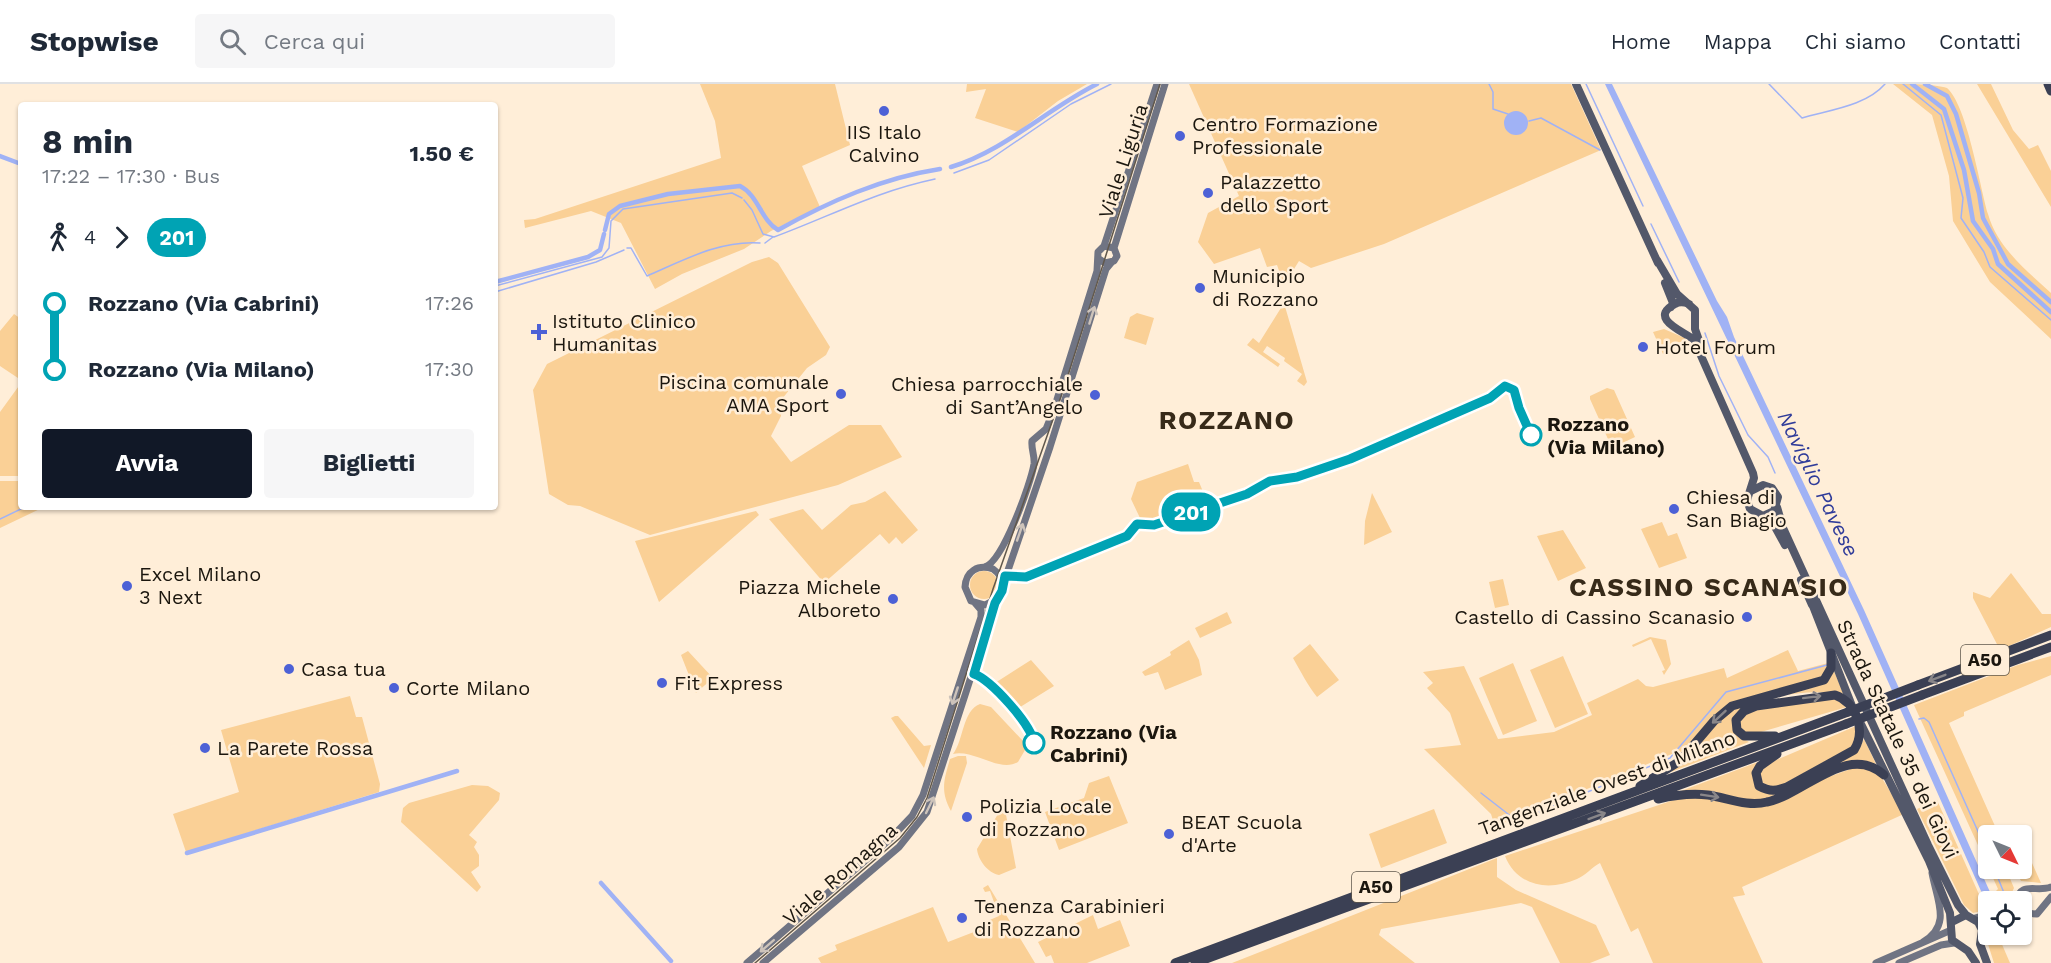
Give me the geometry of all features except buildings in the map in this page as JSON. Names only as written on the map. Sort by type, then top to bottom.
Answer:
[{"type":"highway","points":[[2048,84],[2051,91]]},
{"type":"highway","name":"Tangenziale Ovest di Milano","points":[[1175,963],[1620,798],[1805,734],[1846,724],[2051,635]]},
{"type":"highway","name":"Tangenziale Ovest di Milano","points":[[1195,963],[1632,804],[1852,714],[2051,647]]},
{"type":"highway","points":[[1620,798],[1680,761],[1714,721],[1732,706],[1824,681],[1832,668],[1831,653]]},
{"type":"highway","points":[[1830,694],[1844,699],[1860,732],[1860,741],[1854,750],[1776,791],[1759,786],[1756,773],[1760,766],[1805,734],[1751,738],[1741,735],[1736,724],[1741,713],[1751,707],[1830,694]]},
{"type":"highway","points":[[1632,804],[1690,794],[1746,803],[1768,802],[1832,771],[1857,763],[1875,767],[1884,775]]},
{"type":"main road","name":"Viale Liguria","points":[[1104,246],[1156,84]]},
{"type":"main road","name":"Viale Liguria","points":[[1114,248],[1165,84]]},
{"type":"main road","points":[[1576,84],[1657,260],[1670,294],[1671,307]]},
{"type":"main road","points":[[1104,246],[1114,248],[1117,256],[1106,269],[1050,447],[1008,565],[1003,588],[999,598],[987,605],[975,603],[966,593],[965,581],[973,570],[993,563],[1010,532],[1034,464],[1032,441],[1041,435],[1054,409],[1099,260],[1098,252],[1104,246]]},
{"type":"main road","points":[[1099,260],[1111,263]]},
{"type":"main road","points":[[1657,260],[1677,294],[1689,304],[1696,311],[1698,339],[1756,470],[1778,497],[1777,507],[1771,514],[1763,516],[1754,513],[1748,505],[1754,478],[1746,457],[1694,340],[1674,330],[1668,323],[1667,315],[1671,307],[1678,302],[1689,304]]},
{"type":"main road","points":[[1682,332],[1690,330],[1696,322]]},
{"type":"main road","points":[[1041,435],[1047,437],[1050,447]]},
{"type":"main road","points":[[1034,451],[1042,454],[1050,447]]},
{"type":"main road","points":[[1751,490],[1758,485],[1767,485]]},
{"type":"main road","name":"Strada Statale 35 dei Giovi","points":[[1777,507],[1786,534],[1928,845],[1958,905],[1966,915]]},
{"type":"main road","name":"Strada Statale 35 dei Giovi","points":[[1763,516],[1778,530],[1906,813]]},
{"type":"main road","points":[[985,567],[998,574],[1003,588]]},
{"type":"main road","name":"Viale Romagna","points":[[763,963],[899,846],[927,812],[999,598]]},
{"type":"main road","points":[[1811,602],[1852,714],[1906,813],[1929,861],[1952,922],[1949,931],[1954,943]]},
{"type":"main road","name":"Viale Romagna","points":[[747,963],[890,839],[912,816],[927,786],[981,617],[981,610],[975,603]]},
{"type":"main road","points":[[1923,942],[1935,935],[1941,916],[1929,861]]},
{"type":"main road","points":[[2022,891],[2051,887]]},
{"type":"main road","points":[[2037,889],[2043,895],[2044,904]]},
{"type":"main road","points":[[2032,914],[2037,914],[2051,897]]},
{"type":"main road","points":[[1952,922],[1966,915],[1978,917]]},
{"type":"main road","points":[[1975,918],[1978,923]]},
{"type":"main road","points":[[1876,963],[1949,931]]},
{"type":"main road","points":[[1964,948],[1973,946],[1978,942]]},
{"type":"main road","points":[[1899,963],[1941,945],[1954,943],[1964,948],[1976,963]]},
{"type":"main road","points":[[1982,945],[1987,963]]},
{"type":"shaded area","points":[[700,84],[835,84],[850,145],[802,166],[820,207],[771,231],[744,249],[682,274],[655,289],[621,223],[591,211],[525,228],[524,220],[535,219],[721,158],[715,121]]},
{"type":"shaded area","points":[[967,84],[1087,84],[1058,101],[1018,132],[975,118],[986,89],[966,92]]},
{"type":"shaded area","points":[[1189,84],[1571,84],[1601,150],[1384,244],[1311,268],[1299,261],[1284,285],[1277,265],[1267,267],[1260,248],[1214,264],[1198,242],[1208,213],[1239,196]]},
{"type":"shaded area","points":[[1893,84],[1921,84],[1947,88],[1954,97],[1967,128],[1992,226],[2014,258],[2051,293],[2051,339],[1990,282],[1953,221],[1949,176],[1932,115]]},
{"type":"shaded area","points":[[1977,84],[1991,84],[2013,130],[2029,149],[2038,145],[2051,171],[2051,207]]},
{"type":"shaded area","points":[[769,257],[778,263],[830,347],[826,355],[807,368],[782,399],[781,416],[771,436],[791,462],[849,425],[881,425],[902,457],[838,485],[650,535],[580,506],[568,505],[549,494],[533,390],[547,364],[752,262]]},
{"type":"shaded area","points":[[1284,303],[1307,382],[1304,386],[1297,381],[1302,374],[1284,361],[1285,358],[1267,346],[1263,352],[1280,364],[1278,367],[1247,345],[1253,338],[1259,343]]},
{"type":"shaded area","points":[[1137,313],[1154,318],[1146,345],[1124,338],[1130,317]]},
{"type":"shaded area","points":[[14,314],[18,317],[18,378],[0,366],[0,331]]},
{"type":"shaded area","points":[[1664,329],[1687,339],[1674,345],[1675,349],[1663,354],[1653,332]]},
{"type":"shaded area","points":[[18,387],[18,476],[0,476],[0,412]]},
{"type":"shaded area","points":[[1607,388],[1614,390],[1635,437],[1612,448],[1590,399],[1590,396]]},
{"type":"shaded area","points":[[1188,464],[1194,482],[1199,482],[1206,499],[1150,522],[1140,518],[1131,499],[1137,482]]},
{"type":"shaded area","points":[[0,481],[18,481],[18,510],[38,510],[0,528]]},
{"type":"shaded area","points":[[885,491],[918,530],[902,544],[896,537],[889,544],[880,534],[824,583],[769,519],[803,509],[822,530],[851,505],[865,502]]},
{"type":"shaded area","points":[[1372,493],[1392,532],[1364,545],[1365,521]]},
{"type":"shaded area","points":[[756,511],[759,515],[659,602],[635,541]]},
{"type":"shaded area","points":[[1662,522],[1668,536],[1677,533],[1687,558],[1659,568],[1641,529]]},
{"type":"shaded area","points":[[1563,530],[1586,568],[1558,581],[1537,536]]},
{"type":"shaded area","points":[[984,571],[994,575],[998,585],[994,595],[984,599],[974,595],[970,585],[974,575]]},
{"type":"shaded area","points":[[2011,573],[2042,614],[2051,614],[2051,627],[2000,650],[1973,598],[1973,592],[1990,598]]},
{"type":"shaded area","points":[[1503,579],[1509,605],[1495,608],[1489,582]]},
{"type":"shaded area","points":[[1227,612],[1232,623],[1200,638],[1195,628]]},
{"type":"shaded area","points":[[1650,637],[1666,640],[1671,664],[1664,675],[1662,671],[1665,670],[1651,639],[1633,647],[1632,645]]},
{"type":"shaded area","points":[[1189,640],[1199,660],[1202,675],[1165,690],[1158,672],[1145,676],[1142,672],[1171,655],[1170,652]]},
{"type":"shaded area","points":[[1310,644],[1339,680],[1317,697],[1293,658]]},
{"type":"shaded area","points":[[1788,650],[1798,671],[1828,663],[1824,677],[1741,700],[1683,756],[1679,751],[1495,827],[1491,814],[1424,749],[1461,745],[1450,713],[1427,688],[1433,683],[1423,672],[1464,666],[1498,739],[1554,732],[1592,715],[1587,703],[1638,679],[1646,686],[1653,687],[1724,668],[1727,678]]},
{"type":"shaded area","points":[[688,651],[713,678],[696,693],[681,655]]},
{"type":"shaded area","points":[[1563,656],[1588,714],[1555,728],[1530,670]]},
{"type":"shaded area","points":[[2051,656],[2051,675],[1964,712],[1964,716],[1949,723],[1995,825],[1978,825],[1978,845],[1914,705],[2018,665]]},
{"type":"shaded area","points":[[1031,660],[1054,686],[1017,709],[995,683]]},
{"type":"shaded area","points":[[1513,663],[1537,721],[1503,735],[1479,678]]},
{"type":"shaded area","points":[[1834,671],[1844,695],[1817,692],[1779,697],[1814,687]]},
{"type":"shaded area","points":[[350,696],[356,717],[362,717],[380,784],[379,792],[186,852],[173,814],[239,792],[221,730]]},
{"type":"shaded area","points":[[1832,697],[1847,707],[1754,734],[1742,731],[1739,721],[1751,710]]},
{"type":"shaded area","points":[[1760,702],[1736,715],[1742,738],[1749,742],[1671,772],[1729,711]]},
{"type":"shaded area","points":[[980,704],[991,707],[1024,742],[1025,750],[1018,762],[1003,765],[961,753],[953,754],[966,719]]},
{"type":"shaded area","points":[[898,716],[924,746],[931,745],[924,768],[891,718]]},
{"type":"shaded area","points":[[1856,726],[1854,746],[1776,788],[1763,786],[1760,772],[1769,763]]},
{"type":"shaded area","points":[[1864,739],[1876,764],[1863,761],[1760,801],[1673,794],[1758,762],[1754,773],[1766,793],[1860,748]]},
{"type":"shaded area","points":[[966,756],[967,763],[951,811],[945,797],[945,779],[950,759]]},
{"type":"shaded area","points":[[1859,766],[1880,775],[1904,814],[1742,887],[1745,895],[1733,897],[1763,963],[1653,963],[1638,928],[1631,932],[1600,863],[1577,879],[1566,883],[1545,885],[1525,880],[1510,866],[1505,856],[1674,800],[1697,797],[1748,806]]},
{"type":"shaded area","points":[[1109,776],[1128,823],[1059,850],[1045,812],[1084,798],[1089,783]]},
{"type":"shaded area","points":[[472,785],[488,786],[500,793],[499,800],[469,835],[477,842],[474,847],[479,855],[479,866],[471,872],[481,887],[477,892],[401,822],[403,808],[409,803]]},
{"type":"shaded area","points":[[1937,800],[1978,892],[1978,912],[1973,913],[1964,905],[1917,809]]},
{"type":"shaded area","points":[[1004,804],[1016,868],[999,875],[991,872],[984,865],[977,849]]},
{"type":"shaded area","points":[[1434,809],[1447,843],[1381,868],[1369,834]]},
{"type":"shaded area","points":[[1497,858],[1497,877],[1516,890],[1596,925],[1610,955],[1590,963],[1560,963],[1532,907],[1521,903],[1381,929],[1379,935],[1415,963],[1232,963]]},
{"type":"shaded area","points":[[2032,863],[2041,883],[2020,879],[2032,879]]},
{"type":"shaded area","points":[[1993,879],[2010,879],[2014,888],[2013,891],[1996,891],[1998,889]]},
{"type":"shaded area","points":[[988,885],[1035,963],[821,963],[818,958],[837,950],[835,945],[933,907],[948,942],[979,930],[978,925],[999,916],[990,891],[985,892],[983,888]]},
{"type":"shaded area","points":[[1093,915],[1098,929],[1120,920],[1130,946],[1087,963],[1054,963],[1051,955],[1046,957],[1038,942]]},
{"type":"shaded area","points":[[1988,945],[2002,945],[2010,963],[1994,963]]},
{"type":"water","points":[[1605,84],[1612,84],[1717,301],[1727,317],[1734,337],[1864,610],[1978,865],[1978,879],[1984,879],[1990,891],[1981,891],[1858,614]]},
{"type":"water","points":[[1516,111],[1524,115],[1528,123],[1524,131],[1516,135],[1508,131],[1504,123],[1508,115]]},
{"type":"waterway","points":[[951,167],[989,151],[1097,84]]},
{"type":"waterway","points":[[954,173],[989,160],[1071,104],[1111,84]]},
{"type":"waterway","points":[[1489,84],[1493,92],[1493,109],[1508,114]]},
{"type":"waterway","points":[[1586,84],[1643,206]]},
{"type":"waterway","points":[[1769,84],[1802,118],[1858,102],[1885,84]]},
{"type":"waterway","points":[[1903,84],[1941,115],[1963,198],[1961,218],[1984,252],[1990,267],[2051,320]]},
{"type":"waterway","points":[[1912,84],[1944,109],[1964,170],[1973,221],[1993,249],[1998,264],[2051,312]]},
{"type":"waterway","points":[[1925,84],[1947,96],[1956,114],[1979,193],[1983,218],[2008,264],[2051,302]]},
{"type":"waterway","points":[[1529,121],[1541,118],[1600,150]]},
{"type":"waterway","points":[[0,156],[18,163]]},
{"type":"waterway","points":[[605,230],[609,214],[620,206],[668,194],[740,186],[751,195],[767,220],[778,230],[857,192],[898,178],[940,169]]},
{"type":"waterway","points":[[744,200],[752,210],[763,234],[774,237],[872,198],[935,179]]},
{"type":"waterway","points":[[498,285],[602,257],[609,248],[611,221],[623,209],[732,193],[742,198]]},
{"type":"waterway","points":[[1651,224],[1679,282]]},
{"type":"waterway","points":[[498,281],[588,257],[600,250],[604,234]]},
{"type":"waterway","points":[[765,243],[773,237]]},
{"type":"waterway","points":[[627,248],[631,248],[647,276],[716,248],[760,243]]},
{"type":"waterway","points":[[498,291],[596,262],[624,250]]},
{"type":"waterway","points":[[1705,333],[1719,376],[1748,435],[1768,457],[1775,473]]},
{"type":"waterway","points":[[0,519],[19,510]]},
{"type":"waterway","points":[[1481,793],[1517,821],[1670,758],[1726,692],[1827,665]]},
{"type":"waterway","points":[[1919,719],[1924,718],[1929,722],[1978,831]]},
{"type":"waterway","points":[[187,853],[457,771]]},
{"type":"waterway","points":[[1998,879],[2003,891]]},
{"type":"waterway","points":[[601,883],[671,961]]},
{"type":"tram line","points":[[755,963],[900,838],[917,817],[927,798],[993,589],[1064,388],[1160,84]]},
{"type":"bus line","name":"201","points":[[1034,743],[1029,730],[991,684],[983,677],[974,674],[1005,576],[1026,577],[1127,536],[1137,524],[1154,525],[1247,494],[1270,481],[1297,477],[1360,455],[1490,398],[1505,386],[1514,390],[1531,435]]},
{"type":"place","name":"IIS Italo Calvino","points":[[884,111]]},
{"type":"place","name":"Centro Formazione Professionale","points":[[1180,136]]},
{"type":"place","name":"Palazzetto dello Sport","points":[[1208,193]]},
{"type":"place","name":"Municipio di Rozzano","points":[[1200,288]]},
{"type":"place","name":"Istituto Clinico Humanitas","points":[[539,332]]},
{"type":"place","name":"Hotel Forum","points":[[1643,347]]},
{"type":"place","name":"Piscina comunale AMA Sport","points":[[841,394]]},
{"type":"place","name":"Chiesa parrocchiale di Sant’Angelo","points":[[1095,395]]},
{"type":"place","name":"Rozzano (Via Milano)","points":[[1531,435]]},
{"type":"place","name":"Chiesa di San Biagio","points":[[1674,509]]},
{"type":"place","name":"Excel Milano 3 Next","points":[[127,586]]},
{"type":"place","name":"Piazza Michele Alboreto","points":[[893,599]]},
{"type":"place","name":"Castello di Cassino Scanasio","points":[[1747,617]]},
{"type":"place","name":"Casa tua","points":[[289,669]]},
{"type":"place","name":"Fit Express","points":[[662,683]]},
{"type":"place","name":"Corte Milano","points":[[394,688]]},
{"type":"place","name":"Rozzano (Via Cabrini)","points":[[1034,743]]},
{"type":"place","name":"La Parete Rossa","points":[[205,748]]},
{"type":"place","name":"Polizia Locale di Rozzano","points":[[967,817]]},
{"type":"place","name":"BEAT Scuola d'Arte","points":[[1169,834]]},
{"type":"place","name":"Tenenza Carabinieri di Rozzano","points":[[962,918]]},
{"type":"district","name":"ROZZANO","points":[[1227,420]]},
{"type":"district","name":"CASSINO SCANASIO","points":[[1709,587]]},
{"type":"water label","name":"Naviglio Pavese","points":[[1818,484]]}]
